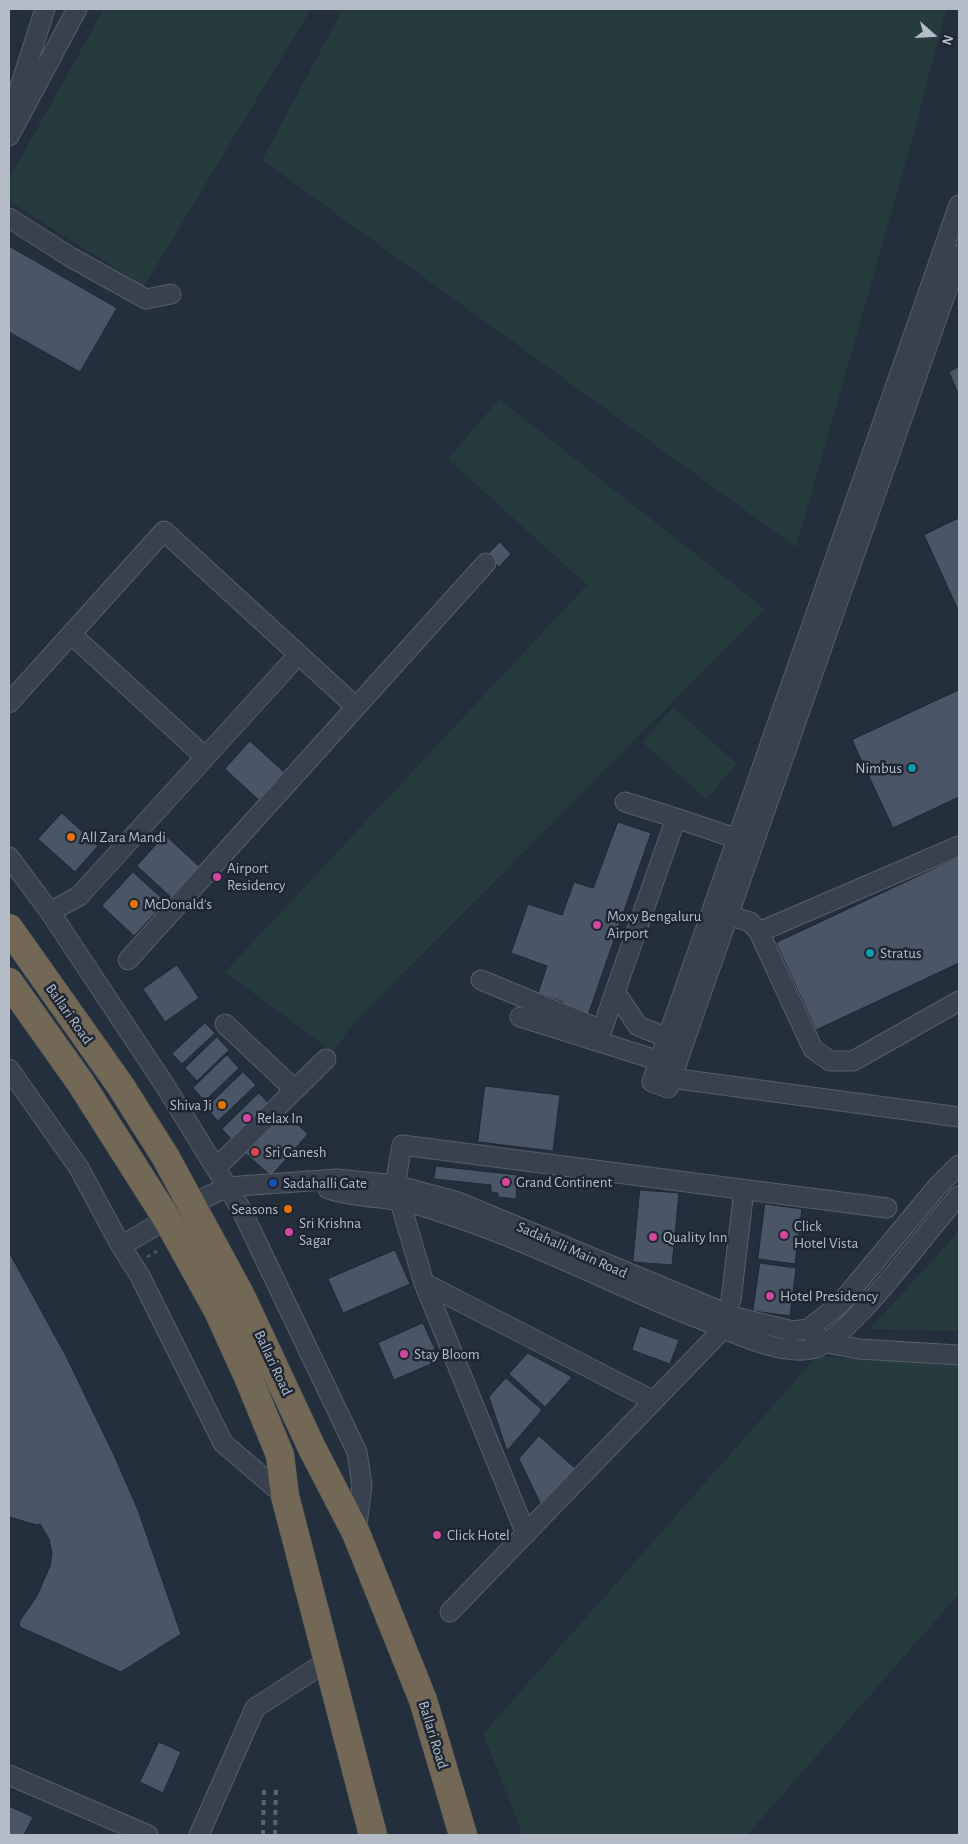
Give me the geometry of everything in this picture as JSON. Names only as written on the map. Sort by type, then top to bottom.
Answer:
[{"type":"highway","name":"Ballari Road","points":[[9,928],[120,1085],[192,1204],[241,1296],[312,1448],[356,1533],[423,1700],[463,1835]]},
{"type":"highway","name":"Ballari Road","points":[[9,982],[80,1082],[166,1219],[218,1311],[248,1377],[280,1454],[285,1496],[373,1835]]},
{"type":"street","points":[[9,121],[45,9]]},
{"type":"street","points":[[9,136],[78,9]]},
{"type":"street","points":[[664,1083],[660,1061],[959,205]]},
{"type":"street","points":[[9,218],[72,258],[146,299],[171,294]]},
{"type":"street","points":[[664,1083],[728,915],[959,255]]},
{"type":"street","points":[[9,703],[164,531],[356,707]]},
{"type":"street","points":[[128,960],[486,563]]},
{"type":"street","points":[[70,634],[204,756]]},
{"type":"street","points":[[50,912],[79,896],[204,756],[299,654]]},
{"type":"street","points":[[625,802],[738,839]]},
{"type":"street","points":[[600,1036],[676,818]]},
{"type":"street","points":[[759,932],[959,846]]},
{"type":"street","points":[[9,857],[50,912],[164,1084],[240,1209],[357,1452],[362,1485],[356,1533]]},
{"type":"street","points":[[728,915],[750,922],[759,932],[813,1049],[830,1062],[853,1061],[959,1001]]},
{"type":"street","points":[[481,980],[600,1036],[660,1061]]},
{"type":"street","points":[[615,992],[638,1026],[668,1038]]},
{"type":"street","points":[[520,1017],[600,1036]]},
{"type":"street","points":[[225,1024],[295,1090]]},
{"type":"street","points":[[216,1168],[326,1059]]},
{"type":"street","points":[[9,1069],[80,1168],[121,1246],[140,1276],[223,1444],[285,1496]]},
{"type":"street","points":[[664,1083],[959,1117]]},
{"type":"street","points":[[526,1534],[424,1283],[396,1193],[402,1145],[887,1208]]},
{"type":"street","points":[[808,1329],[839,1305],[937,1187],[959,1165]]},
{"type":"street","name":"Sadahalli Main Road","points":[[227,1187],[308,1182],[333,1191],[396,1193],[664,1297],[724,1328],[794,1352],[815,1348],[827,1343]]},
{"type":"street","points":[[121,1246],[192,1204],[227,1187]]},
{"type":"street","points":[[731,1300],[744,1190]]},
{"type":"street","points":[[827,1343],[851,1323],[959,1196]]},
{"type":"street","points":[[424,1283],[654,1401]]},
{"type":"street","name":"Sadahalli Main Road","points":[[664,1297],[793,1331],[808,1329],[827,1343],[860,1349],[959,1355]]},
{"type":"street","points":[[450,1612],[724,1328]]},
{"type":"street","points":[[199,1835],[255,1708],[329,1660]]},
{"type":"street","points":[[9,1775],[148,1835]]},
{"type":"path","points":[[147,1258],[162,1249]]},
{"type":"green space","points":[[104,9],[311,9],[144,286],[9,201],[9,179]]},
{"type":"green space","points":[[343,9],[946,9],[911,144],[796,547],[262,160]]},
{"type":"green space","points":[[499,399],[765,609],[353,1024],[333,1052],[225,972],[587,585],[448,459]]},
{"type":"green space","points":[[673,707],[737,764],[706,799],[642,742]]},
{"type":"green space","points":[[959,1231],[959,1331],[870,1329]]},
{"type":"green space","points":[[817,1356],[959,1366],[959,1594],[747,1835],[523,1835],[483,1734]]},
{"type":"building","points":[[9,246],[117,308],[80,372],[9,332]]},
{"type":"building","points":[[959,367],[959,396],[949,372]]},
{"type":"building","points":[[959,518],[959,612],[924,535]]},
{"type":"building","points":[[500,542],[511,554],[499,567],[487,555]]},
{"type":"building","name":"Nimbus","points":[[959,690],[959,797],[893,828],[852,740]]},
{"type":"building","points":[[250,741],[286,774],[261,802],[225,769]]},
{"type":"building","points":[[62,813],[98,846],[75,872],[38,839]]},
{"type":"building","points":[[618,822],[651,833],[587,1018],[560,1009],[563,1002],[538,993],[547,966],[511,953],[528,904],[562,915],[574,882],[593,888]]},
{"type":"building","points":[[165,835],[201,868],[173,899],[137,866]]},
{"type":"building","name":"Stratus","points":[[959,857],[959,963],[816,1030],[776,943]]},
{"type":"building","name":"McDonald's","points":[[133,872],[166,902],[134,936],[102,906]]},
{"type":"building","points":[[177,965],[199,998],[165,1022],[143,989]]},
{"type":"building","points":[[205,1023],[215,1033],[182,1064],[172,1054]]},
{"type":"building","points":[[217,1037],[229,1050],[197,1081],[185,1068]]},
{"type":"building","points":[[227,1055],[239,1068],[205,1101],[193,1088]]},
{"type":"building","points":[[243,1072],[256,1085],[218,1121],[206,1108]]},
{"type":"building","points":[[485,1086],[560,1095],[553,1151],[478,1142]]},
{"type":"building","name":"Relax In","points":[[259,1093],[273,1108],[235,1143],[222,1129]]},
{"type":"building","points":[[280,1109],[308,1134],[271,1176],[243,1151]]},
{"type":"building","points":[[436,1166],[518,1175],[516,1199],[498,1197],[498,1193],[491,1192],[491,1185],[434,1179]]},
{"type":"building","points":[[640,1190],[679,1193],[672,1265],[633,1262]]},
{"type":"building","points":[[765,1204],[802,1209],[795,1264],[758,1259]]},
{"type":"building","points":[[395,1250],[410,1284],[343,1313],[328,1279]]},
{"type":"building","points":[[9,1252],[66,1356],[114,1455],[138,1510],[181,1634],[121,1672],[20,1627],[19,1622],[37,1596],[50,1566],[52,1553],[49,1539],[40,1524],[37,1525],[9,1517]]},
{"type":"building","points":[[760,1263],[796,1268],[790,1316],[753,1311]]},
{"type":"building","points":[[423,1323],[440,1360],[394,1380],[378,1343]]},
{"type":"building","points":[[640,1326],[679,1340],[670,1364],[632,1350]]},
{"type":"building","points":[[528,1353],[572,1377],[545,1407],[509,1374]]},
{"type":"building","points":[[506,1378],[542,1410],[507,1451],[489,1397]]},
{"type":"building","points":[[539,1436],[577,1470],[542,1507],[519,1459]]},
{"type":"building","points":[[159,1742],[181,1752],[163,1793],[140,1782]]},
{"type":"building","points":[[9,1806],[33,1817],[24,1835],[9,1835]]},
{"type":"railway","points":[[275,1835],[276,1785]]},
{"type":"railway","points":[[263,1835],[264,1786]]},
{"type":"place","name":"Nimbus","points":[[912,768]]},
{"type":"place","name":"All Zara Mandi","points":[[71,837]]},
{"type":"place","name":"Airport Residency","points":[[217,877]]},
{"type":"place","name":"McDonald's","points":[[134,904]]},
{"type":"place","name":"Moxy Bengaluru Airport","points":[[597,925]]},
{"type":"place","name":"Stratus","points":[[870,953]]},
{"type":"place","name":"Shiva Ji","points":[[222,1105]]},
{"type":"place","name":"Relax In","points":[[247,1118]]},
{"type":"place","name":"Sri Ganesh","points":[[255,1152]]},
{"type":"place","name":"Grand Continent","points":[[506,1182]]},
{"type":"place","name":"Sadahalli Gate","points":[[273,1183]]},
{"type":"place","name":"Seasons","points":[[288,1209]]},
{"type":"place","name":"Sri Krishna Sagar","points":[[289,1232]]},
{"type":"place","name":"Click Hotel Vista","points":[[784,1235]]},
{"type":"place","name":"Quality Inn","points":[[653,1237]]},
{"type":"place","name":"Hotel Presidency","points":[[770,1296]]},
{"type":"place","name":"Stay Bloom","points":[[404,1354]]},
{"type":"place","name":"Click Hotel","points":[[437,1535]]}]
